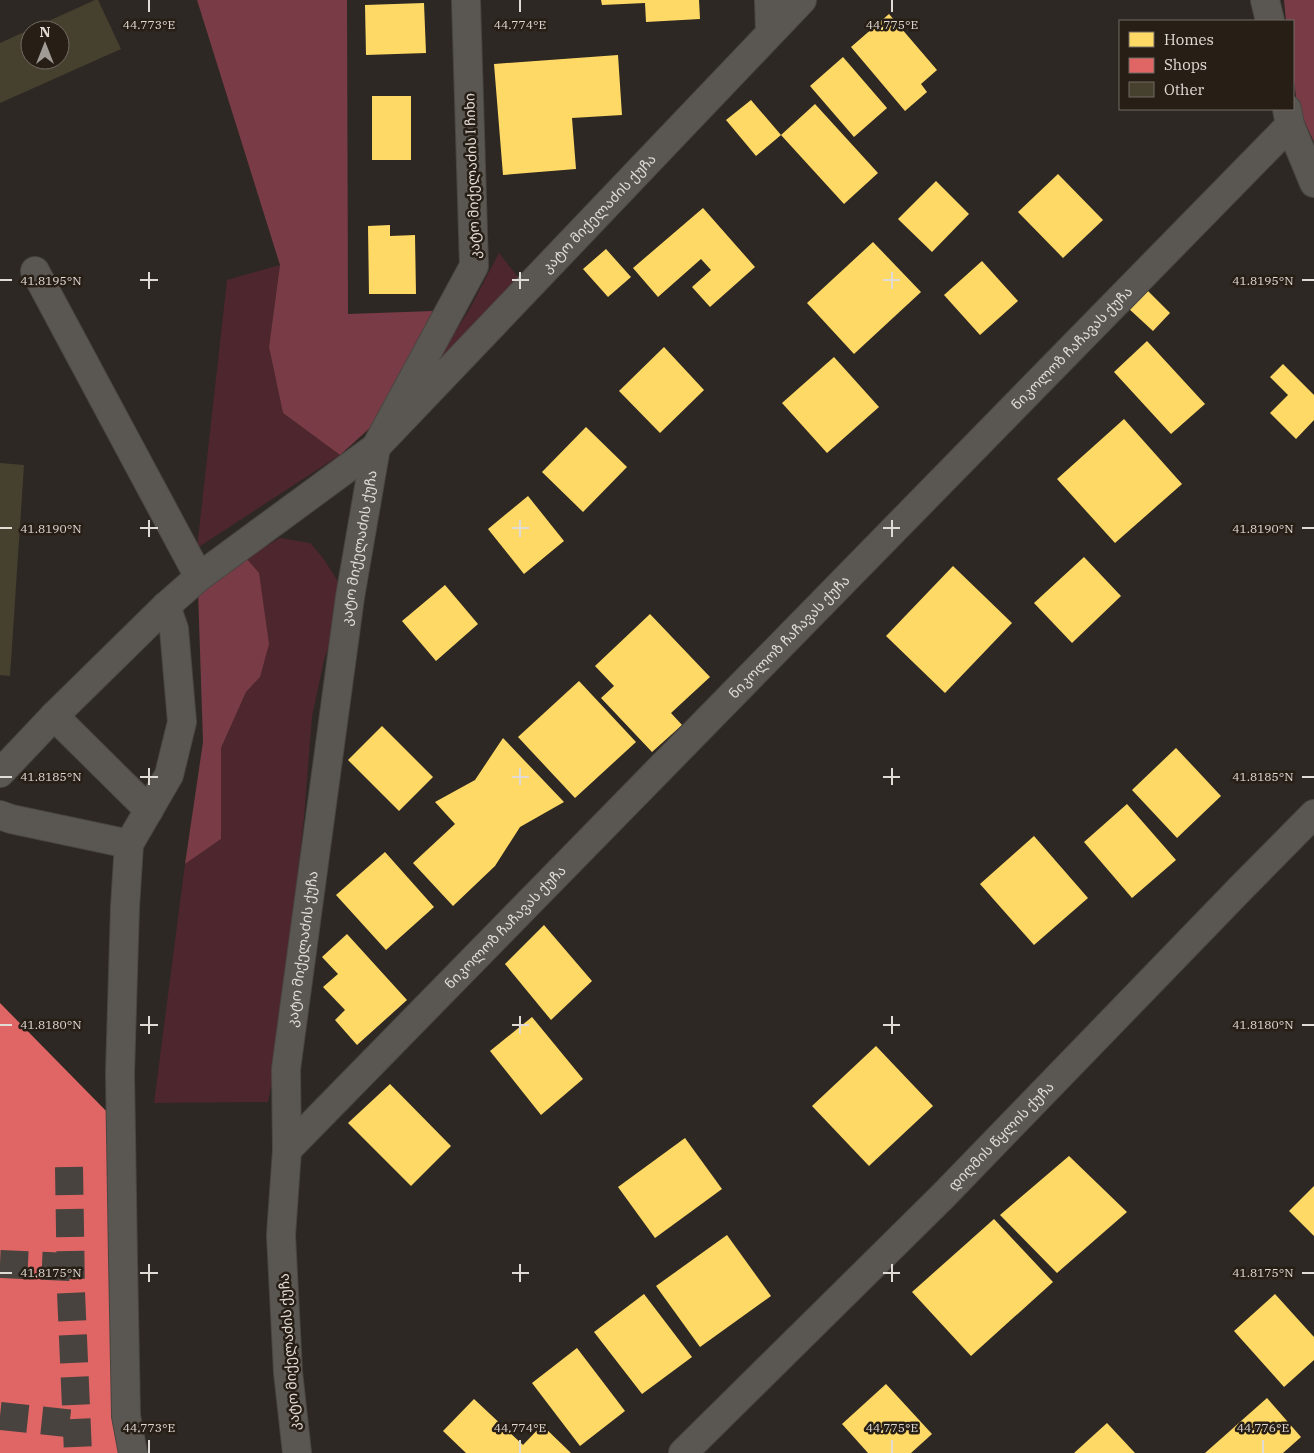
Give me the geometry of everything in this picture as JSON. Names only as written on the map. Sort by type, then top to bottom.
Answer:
[{"type":"street","name":"კატო მიქელაძის I ჩიხი","points":[[376,447],[474,266],[466,0]]},
{"type":"street","points":[[769,0],[770,32]]},
{"type":"street","name":"კატო მიქელაძის ქუჩა","points":[[0,773],[54,716],[166,606],[200,577],[376,447],[802,0]]},
{"type":"street","points":[[1265,0],[1270,20]]},
{"type":"street","points":[[1289,117],[1314,183]]},
{"type":"street","name":"ნიკოლოზ ჩაჩავას ქუჩა","points":[[288,1150],[1289,117]]},
{"type":"street","points":[[35,271],[200,577]]},
{"type":"street","name":"კატო მიქელაძის ქუჩა","points":[[297,1453],[288,1372],[281,1235],[288,1150],[286,1070],[350,598],[376,447]]},
{"type":"street","points":[[133,1453],[126,1416],[120,1074],[125,907],[129,844],[169,775],[182,722],[174,629],[166,606]]},
{"type":"street","points":[[54,716],[149,810]]},
{"type":"street","name":"დიღმის წყლის ქუჩა","points":[[682,1453],[943,1196],[1240,888],[1314,814]]},
{"type":"street","points":[[0,815],[10,819],[129,844]]},
{"type":"shaded area","points":[[197,0],[347,0],[348,314],[433,311],[371,427],[340,455],[283,413],[269,347],[280,265]]},
{"type":"shaded area","points":[[1284,0],[1314,0],[1314,142],[1297,105],[1294,80],[1294,20],[1286,20]]},
{"type":"shaded area","points":[[499,253],[521,281],[424,382],[469,310]]},
{"type":"shaded area","points":[[280,265],[269,347],[283,413],[340,455],[197,548],[227,280]]},
{"type":"shaded area","points":[[280,538],[310,543],[323,558],[339,583],[334,631],[324,660],[312,717],[304,818],[276,1061],[268,1102],[154,1103],[185,864],[221,839],[221,748],[246,692],[260,677],[246,558]]},
{"type":"shaded area","points":[[246,558],[259,573],[269,644],[260,677],[246,692],[221,748],[221,839],[185,864],[203,742],[198,590]]},
{"type":"building: Homes","points":[[601,0],[699,0],[700,19],[646,22],[645,3],[602,5]]},
{"type":"building: Homes","points":[[424,3],[426,53],[366,55],[365,5]]},
{"type":"building: Homes","points":[[889,14],[937,70],[921,84],[927,92],[905,111],[851,47]]},
{"type":"building: Homes","points":[[618,55],[622,115],[572,118],[576,169],[503,175],[494,64]]},
{"type":"building: Homes","points":[[843,57],[887,108],[854,137],[810,86]]},
{"type":"building: Homes","points":[[372,96],[411,96],[411,160],[372,160]]},
{"type":"building: Homes","points":[[751,100],[781,135],[756,156],[726,120]]},
{"type":"building: Homes","points":[[815,104],[878,173],[844,204],[781,135]]},
{"type":"building: Homes","points":[[1058,174],[1103,220],[1063,258],[1018,212]]},
{"type":"building: Homes","points":[[936,181],[969,214],[932,252],[898,219]]},
{"type":"building: Homes","points":[[703,208],[755,267],[710,307],[692,287],[711,270],[701,259],[658,297],[633,268]]},
{"type":"building: Homes","points":[[390,225],[390,236],[415,235],[416,294],[369,294],[368,226]]},
{"type":"building: Homes","points":[[873,242],[921,292],[854,354],[807,303]]},
{"type":"building: Homes","points":[[606,249],[631,277],[608,297],[583,269]]},
{"type":"building: Homes","points":[[982,261],[1018,301],[980,335],[944,295]]},
{"type":"building: Homes","points":[[1146,289],[1170,313],[1153,331],[1128,308]]},
{"type":"building: Homes","points":[[1147,341],[1205,404],[1171,434],[1114,372]]},
{"type":"building: Homes","points":[[664,347],[704,390],[660,433],[619,391]]},
{"type":"building: Homes","points":[[834,357],[879,407],[827,453],[782,403]]},
{"type":"building: Homes","points":[[1283,364],[1314,395],[1314,420],[1296,439],[1270,413],[1288,395],[1270,377]]},
{"type":"building: Homes","points":[[1124,419],[1182,484],[1115,543],[1057,479]]},
{"type":"building: Homes","points":[[586,427],[627,467],[583,512],[542,472]]},
{"type":"building: Homes","points":[[528,496],[564,541],[524,574],[488,529]]},
{"type":"building: Homes","points":[[1084,557],[1121,596],[1072,643],[1034,603]]},
{"type":"building: Homes","points":[[953,566],[1012,623],[945,693],[886,636]]},
{"type":"building: Homes","points":[[445,585],[478,624],[436,661],[402,621]]},
{"type":"building: Homes","points":[[650,614],[710,677],[671,713],[682,725],[652,752],[601,698],[614,686],[595,666]]},
{"type":"building: Homes","points":[[579,681],[636,742],[575,798],[518,737]]},
{"type":"building: Homes","points":[[382,726],[433,777],[399,811],[348,760]]},
{"type":"building: Homes","points":[[503,738],[564,802],[520,827],[495,866],[453,906],[413,863],[455,824],[435,802],[475,780]]},
{"type":"building: Homes","points":[[1176,748],[1221,796],[1177,838],[1132,790]]},
{"type":"building: Homes","points":[[1127,804],[1176,860],[1132,898],[1084,842]]},
{"type":"building: Homes","points":[[1034,836],[1088,898],[1034,945],[980,884]]},
{"type":"building: Homes","points":[[385,852],[434,907],[386,950],[336,895]]},
{"type":"building: Homes","points":[[544,925],[592,981],[551,1020],[505,964]]},
{"type":"building: Homes","points":[[347,934],[407,1000],[357,1045],[335,1020],[345,1010],[323,987],[338,974],[322,957]]},
{"type":"building: Homes","points":[[532,1017],[583,1079],[541,1115],[490,1051]]},
{"type":"building: Homes","points":[[876,1046],[933,1106],[869,1166],[812,1106]]},
{"type":"building: Homes","points":[[390,1084],[451,1146],[411,1186],[348,1123]]},
{"type":"building: Homes","points":[[685,1138],[722,1189],[655,1238],[618,1187]]},
{"type":"building: Homes","points":[[1069,1156],[1127,1212],[1057,1273],[1000,1215]]},
{"type":"building: Homes","points":[[1314,1186],[1314,1236],[1289,1211]]},
{"type":"building: Homes","points":[[994,1219],[1053,1282],[971,1356],[912,1292]]},
{"type":"building: Homes","points":[[727,1235],[771,1296],[700,1347],[656,1286]]},
{"type":"building: Homes","points":[[644,1294],[692,1357],[642,1394],[594,1332]]},
{"type":"building: Homes","points":[[1275,1294],[1314,1337],[1314,1360],[1284,1387],[1234,1331]]},
{"type":"building: Homes","points":[[577,1348],[625,1411],[580,1446],[532,1383]]},
{"type":"building: Homes","points":[[886,1384],[932,1434],[911,1453],[868,1453],[842,1424]]},
{"type":"building: Homes","points":[[1267,1398],[1301,1437],[1283,1453],[1205,1453]]},
{"type":"building: Homes","points":[[474,1399],[523,1445],[542,1425],[571,1453],[466,1453],[443,1431]]},
{"type":"building: Homes","points":[[1107,1423],[1135,1453],[1074,1453]]},
{"type":"building: Shops","points":[[0,1003],[113,1118],[126,1453],[0,1453]]},
{"type":"building: Other","points":[[98,0],[121,49],[0,103],[0,43],[20,34],[20,70],[70,70],[70,20],[51,20]]},
{"type":"building: Other","points":[[0,463],[24,465],[10,676],[0,675]]},
{"type":"tunnel","points":[[69,1167],[71,1292],[78,1453]]},
{"type":"tunnel","points":[[0,1264],[71,1267]]},
{"type":"tunnel","points":[[0,1416],[76,1424]]}]
